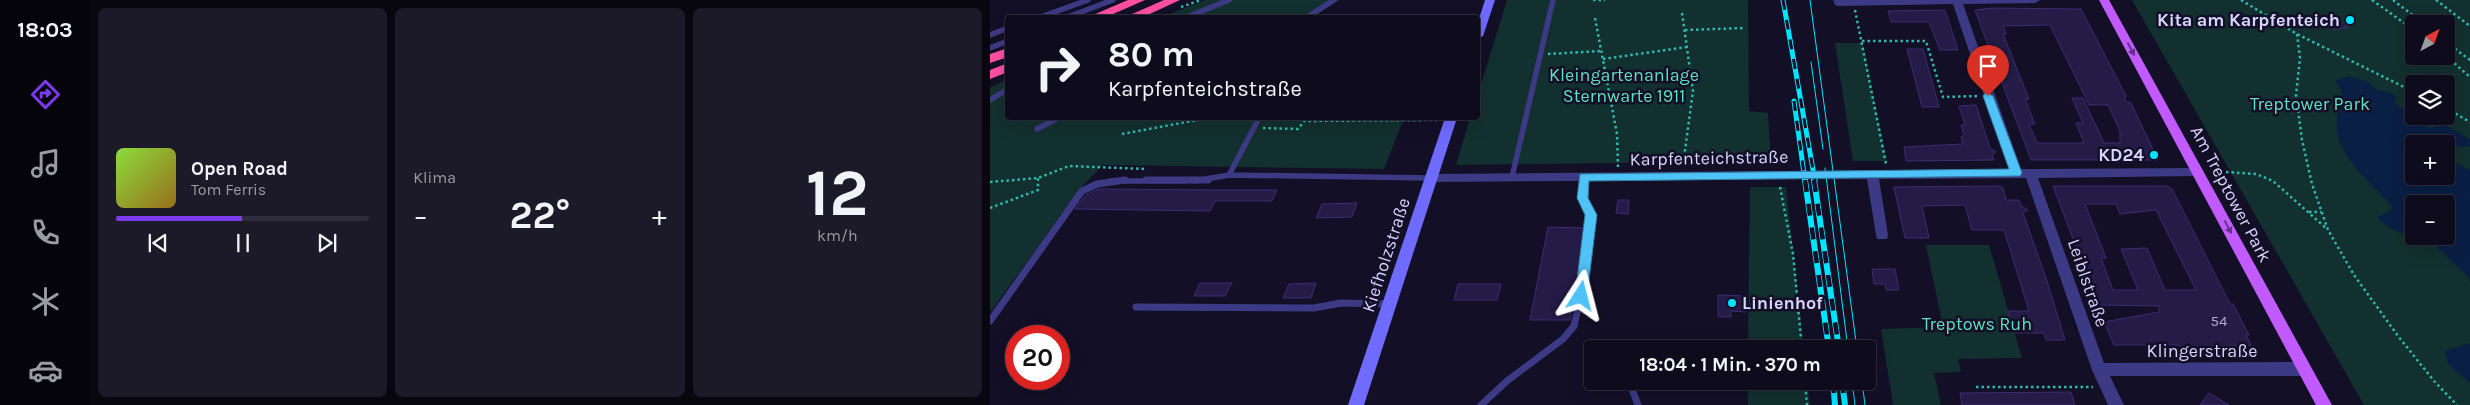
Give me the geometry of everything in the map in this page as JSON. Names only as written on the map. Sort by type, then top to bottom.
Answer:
[{"type":"highway","points":[[1100,15],[1139,0]]},
{"type":"highway","points":[[1136,15],[1174,0]]},
{"type":"highway","points":[[990,59],[1005,53]]},
{"type":"highway","points":[[990,75],[1005,68]]},
{"type":"main road","name":"Am Treptower Park","points":[[2104,0],[2324,405]]},
{"type":"street","points":[[1480,30],[1490,0]]},
{"type":"street","name":"Leiblstraße","points":[[1957,0],[1988,96],[2023,173],[2099,370],[2116,405]]},
{"type":"street","points":[[1838,1],[2035,0]]},
{"type":"street","name":"Kiefholzstraße","points":[[1356,405],[1450,120]]},
{"type":"street","name":"Karpfenteichstraße","points":[[1431,178],[1682,177],[1872,173],[2198,172]]},
{"type":"street","points":[[1872,173],[1882,235]]},
{"type":"street","name":"Klingerstraße","points":[[2099,370],[2304,369]]},
{"type":"lane","points":[[1046,15],[1088,0]]},
{"type":"lane","points":[[1073,15],[1113,0]]},
{"type":"lane","points":[[1192,15],[1229,0]]},
{"type":"lane","points":[[1311,15],[1334,0]]},
{"type":"lane","points":[[1512,177],[1553,0]]},
{"type":"lane","points":[[990,35],[1005,29]]},
{"type":"lane","points":[[990,48],[1005,41]]},
{"type":"lane","points":[[990,100],[1005,91]]},
{"type":"lane","points":[[1037,129],[1054,120]]},
{"type":"lane","points":[[1229,175],[1257,120]]},
{"type":"lane","points":[[990,321],[1082,191],[1100,181],[1211,181],[1229,175],[1431,178]]},
{"type":"lane","points":[[1480,405],[1563,339],[1574,326],[1584,283],[1591,220],[1591,215],[1582,198],[1584,177]]},
{"type":"lane","points":[[1136,307],[1314,308],[1341,303],[1389,304]]},
{"type":"lane","points":[[1632,390],[1638,405]]},
{"type":"path","points":[[1593,0],[1605,0]]},
{"type":"path","points":[[2241,0],[2297,34],[2405,88]]},
{"type":"path","points":[[2372,0],[2405,24]]},
{"type":"path","points":[[2393,0],[2412,15]]},
{"type":"path","points":[[2436,0],[2470,26]]},
{"type":"path","points":[[1854,2],[1888,173]]},
{"type":"path","points":[[1682,13],[1693,91],[1682,177]]},
{"type":"path","points":[[1596,18],[1617,134],[1617,177]]},
{"type":"path","points":[[1685,30],[1745,28]]},
{"type":"path","points":[[2297,34],[2300,58],[2296,95],[2300,127],[2312,184],[2328,230],[2354,275],[2393,328],[2434,381],[2457,405]]},
{"type":"path","points":[[1862,41],[1926,41],[1944,96],[1988,96]]},
{"type":"path","points":[[1603,59],[1687,46]]},
{"type":"path","points":[[2455,49],[2470,60]]},
{"type":"path","points":[[1540,54],[1602,50]]},
{"type":"path","points":[[2455,64],[2470,77]]},
{"type":"path","points":[[2455,113],[2470,122]]},
{"type":"path","points":[[1122,134],[1198,120]]},
{"type":"path","points":[[1254,128],[1298,129],[1304,121],[1377,120]]},
{"type":"path","points":[[990,182],[1038,178],[1069,166],[1095,168]]},
{"type":"path","points":[[2226,172],[2256,174],[2273,181],[2328,230]]},
{"type":"path","points":[[990,208],[1038,190],[1038,178]]},
{"type":"path","points":[[1780,187],[1793,254],[1801,340]]},
{"type":"path","points":[[2308,213],[2322,212]]},
{"type":"path","points":[[1976,387],[2107,387]]},
{"type":"path","points":[[1806,390],[1807,405]]},
{"type":"green space","points":[[1205,0],[1340,0],[1315,15],[1167,15]]},
{"type":"green space","name":"Kleingartenanlage Sternwarte 1911","points":[[1507,0],[1748,0],[1749,111],[1768,113],[1771,161],[1456,165],[1469,120],[1480,120],[1480,88]]},
{"type":"green space","name":"Treptower Park","points":[[2132,0],[2470,0],[2470,405],[2364,405]]},
{"type":"green space","points":[[1835,43],[1863,43],[1887,161],[1853,161]]},
{"type":"green space","points":[[1005,80],[1005,120],[1403,120],[1384,169],[1103,165],[1078,191],[990,313],[990,88]]},
{"type":"green space","points":[[1750,187],[1786,187],[1803,340],[1748,340]]},
{"type":"green space","name":"Treptows Ruh","points":[[1926,245],[1989,245],[2022,358],[1958,359],[1961,372],[1934,373],[1941,405],[1893,405],[1881,329],[1943,327]]},
{"type":"green space","points":[[1748,390],[1808,390],[1810,405],[1748,405]]},
{"type":"water","points":[[2349,76],[2369,82],[2376,89],[2392,93],[2397,97],[2394,102],[2405,110],[2405,125],[2425,125],[2430,129],[2436,125],[2446,125],[2470,140],[2470,146],[2463,147],[2455,144],[2455,135],[2405,135],[2405,185],[2455,185],[2455,163],[2470,170],[2470,283],[2469,278],[2435,245],[2455,245],[2455,195],[2405,195],[2405,233],[2393,230],[2377,218],[2393,208],[2354,166],[2342,147],[2337,132],[2337,114],[2342,91],[2335,81]]},
{"type":"water","points":[[2470,343],[2470,383],[2448,364],[2445,351]]},
{"type":"building","points":[[1992,8],[2081,9],[2126,96],[2124,101],[2131,103],[2158,160],[2031,160],[1975,10]],"holes":[[[2050,25],[2089,105],[2108,105],[2120,131],[2120,143],[2104,143],[2083,98],[2072,98],[2083,123],[2076,123],[2084,143],[2037,143],[2029,124],[2035,124],[2025,99],[2029,99],[2003,34],[2006,34],[2003,26]]]},
{"type":"building","points":[[1945,10],[1958,50],[1940,50],[1929,22],[1891,22],[1888,11]]},
{"type":"building","points":[[2333,15],[2348,27],[2334,30],[2319,17]]},
{"type":"building","points":[[1907,49],[1923,49],[1939,107],[1922,107]]},
{"type":"building","points":[[1976,105],[1990,148],[1996,152],[1992,155],[1994,160],[1906,161],[1904,147],[1963,144],[1961,137],[1964,134],[1961,125],[1965,125],[1959,106]]},
{"type":"building","points":[[1999,186],[2003,188],[2006,200],[2019,200],[2021,206],[2028,210],[2023,213],[2065,340],[2046,340],[2044,333],[2014,333],[2008,311],[2029,311],[2004,230],[1972,230],[1965,205],[1922,206],[1929,238],[1905,238],[1894,187]]},
{"type":"building","points":[[2053,186],[2167,186],[2172,189],[2230,304],[2233,304],[2249,335],[2246,335],[2251,345],[2185,347],[2177,345],[2114,345],[2104,322],[2159,312],[2159,306],[2098,305]],"holes":[[[2085,204],[2116,204],[2120,214],[2156,210],[2196,290],[2165,290],[2147,248],[2121,249],[2138,290],[2113,290],[2101,258],[2106,258]]]},
{"type":"building","points":[[1098,189],[1277,190],[1272,201],[1215,201],[1210,211],[1075,209],[1086,195]]},
{"type":"building","points":[[1618,200],[1629,200],[1628,214],[1616,213]]},
{"type":"building","points":[[1357,203],[1352,217],[1316,218],[1322,204]]},
{"type":"building","points":[[1548,227],[1585,228],[1570,320],[1530,320]]},
{"type":"building","points":[[1872,269],[1895,269],[1899,290],[1886,290],[1885,284],[1874,284]]},
{"type":"building","points":[[1200,283],[1232,283],[1225,296],[1194,296]]},
{"type":"building","points":[[1316,283],[1311,298],[1283,298],[1289,284]]},
{"type":"building","points":[[1458,284],[1501,284],[1497,300],[1454,300]]},
{"type":"building","name":"Linienhof","points":[[1718,295],[1746,296],[1746,312],[1731,311],[1731,317],[1718,317]]},
{"type":"building","points":[[2071,392],[2075,405],[1962,405],[1960,393]]},
{"type":"building","points":[[2209,393],[2229,405],[2200,405]]},
{"type":"tram line","points":[[1810,0],[1856,340]]},
{"type":"tram line","points":[[1811,62],[1823,149]]},
{"type":"tram line","points":[[1825,168],[1847,340]]},
{"type":"tram line","points":[[1853,390],[1855,405]]},
{"type":"tram line","points":[[1863,390],[1865,405]]},
{"type":"railway","points":[[1783,0],[1815,181]]},
{"type":"railway","points":[[1794,101],[1805,181]]},
{"type":"railway","points":[[1805,180],[1828,340]]},
{"type":"railway","points":[[1814,180],[1838,340]]},
{"type":"railway","points":[[1834,390],[1835,405]]},
{"type":"railway","points":[[1843,390],[1845,405]]},
{"type":"place","name":"Kita am Karpfenteich","points":[[2350,20]]},
{"type":"place","name":"KD24","points":[[2154,155]]},
{"type":"place","name":"Linienhof","points":[[1732,303]]},
{"type":"route","points":[[1581,296],[1591,220],[1591,215],[1582,198],[1581,189],[1584,177],[2016,173],[1988,96]]}]
